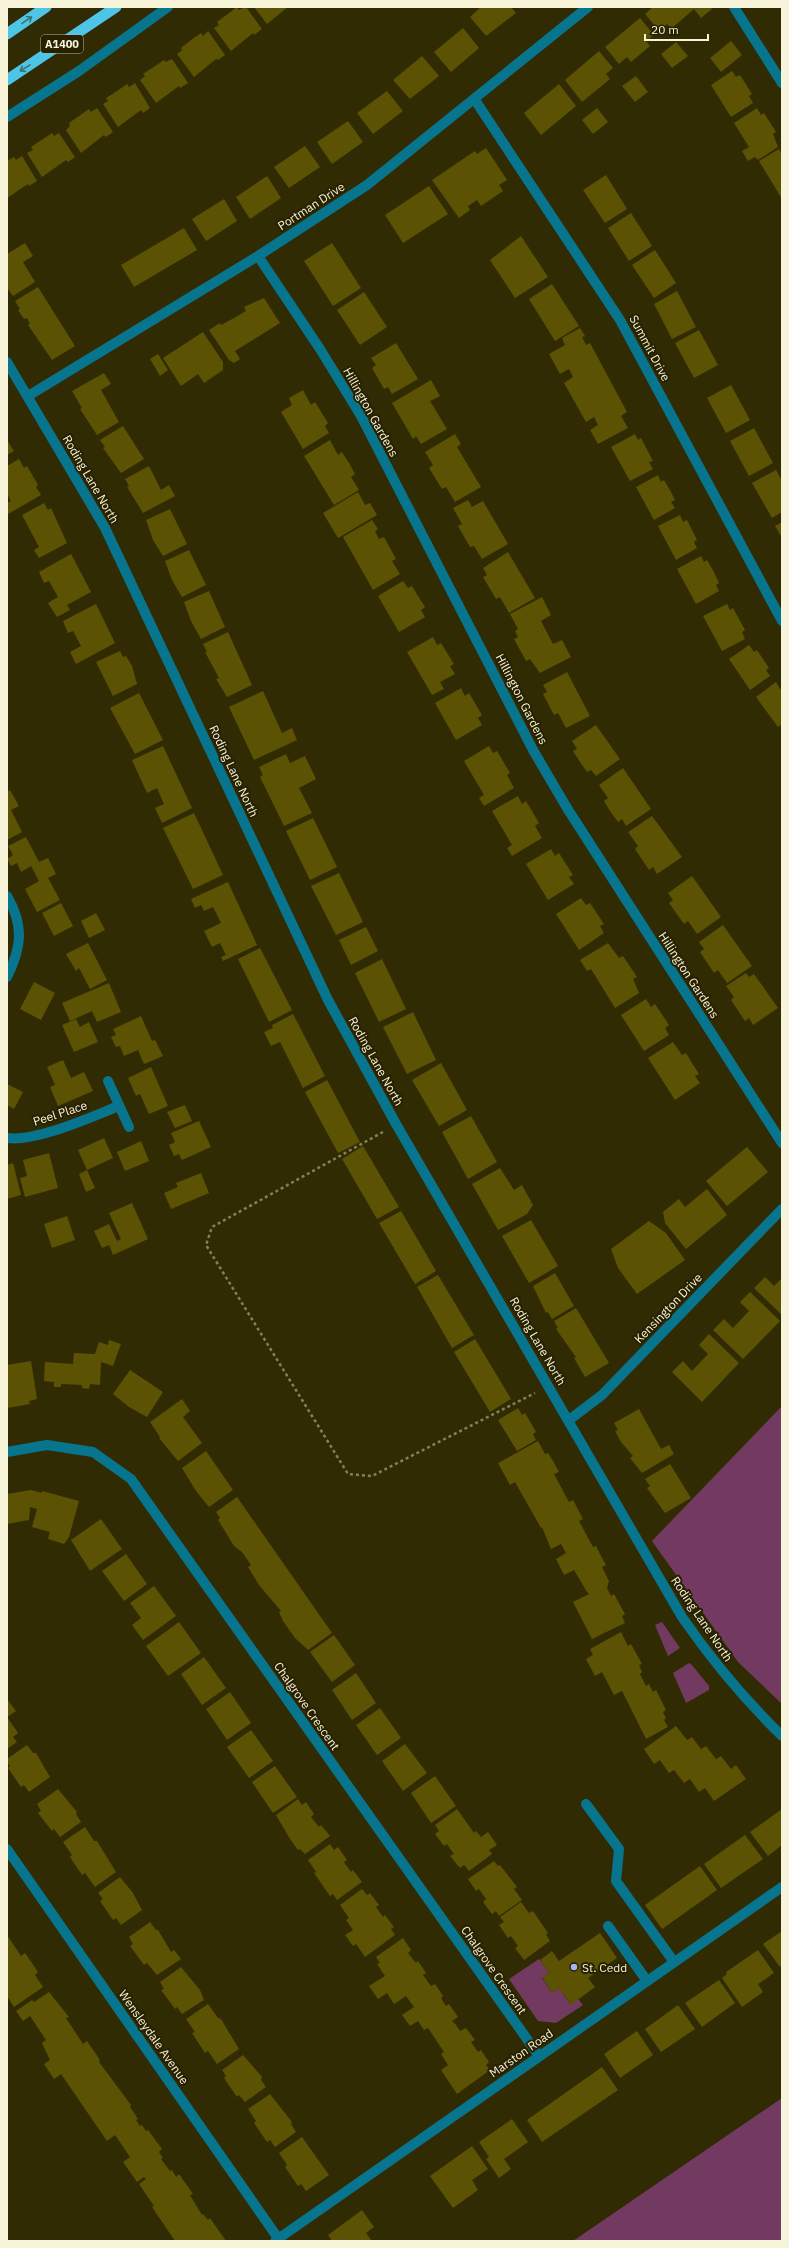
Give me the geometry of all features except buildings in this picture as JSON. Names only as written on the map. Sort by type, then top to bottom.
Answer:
[{"type":"highway","points":[[7,34],[46,7]]},
{"type":"highway","name":"A1400","points":[[7,80],[116,7]]},
{"type":"street","points":[[7,118],[79,71],[168,7]]},
{"type":"street","name":"Portman Drive","points":[[28,396],[258,256],[367,185],[475,100],[588,7]]},
{"type":"street","points":[[734,7],[782,83]]},
{"type":"street","name":"Summit Drive","points":[[475,100],[620,320],[782,621]]},
{"type":"street","name":"Hillington Gardens","points":[[258,256],[320,349],[361,416],[533,750],[567,808],[782,1143]]},
{"type":"street","name":"Roding Lane North","points":[[7,362],[105,528],[328,1000],[396,1124],[682,1617],[716,1665],[751,1706],[782,1736]]},
{"type":"street","points":[[7,896],[16,910],[20,936],[16,959],[7,977]]},
{"type":"street","points":[[108,1081],[128,1128]]},
{"type":"street","name":"Peel Place","points":[[7,1138],[14,1139],[51,1131],[119,1106]]},
{"type":"street","name":"Kensington Drive","points":[[569,1420],[602,1395],[782,1209]]},
{"type":"street","name":"Chalgrove Crescent","points":[[7,1452],[47,1445],[93,1452],[131,1480],[539,2056]]},
{"type":"street","points":[[586,1804],[619,1849],[616,1881],[674,1962]]},
{"type":"street","name":"Wensleydale Avenue","points":[[7,1849],[278,2240]]},
{"type":"street","name":"Marston Road","points":[[278,2240],[782,1887]]},
{"type":"street","points":[[608,1926],[647,1981]]},
{"type":"path","points":[[396,1124],[212,1228],[206,1245],[348,1474],[372,1476],[549,1386]]},
{"type":"shaded area","points":[[782,1406],[782,1704],[738,1662],[652,1541]]},
{"type":"shaded area","points":[[662,1622],[680,1648],[668,1656],[655,1625]]},
{"type":"shaded area","points":[[689,1663],[709,1686],[709,1690],[686,1703],[673,1673]]},
{"type":"shaded area","points":[[539,1959],[549,1973],[542,1978],[552,1993],[559,1988],[570,2004],[578,1999],[583,2005],[556,2023],[538,2021],[509,1979]]},
{"type":"shaded area","points":[[782,2098],[782,2241],[573,2241]]},
{"type":"place","name":"St. Cedd","points":[[574,1967]]}]
